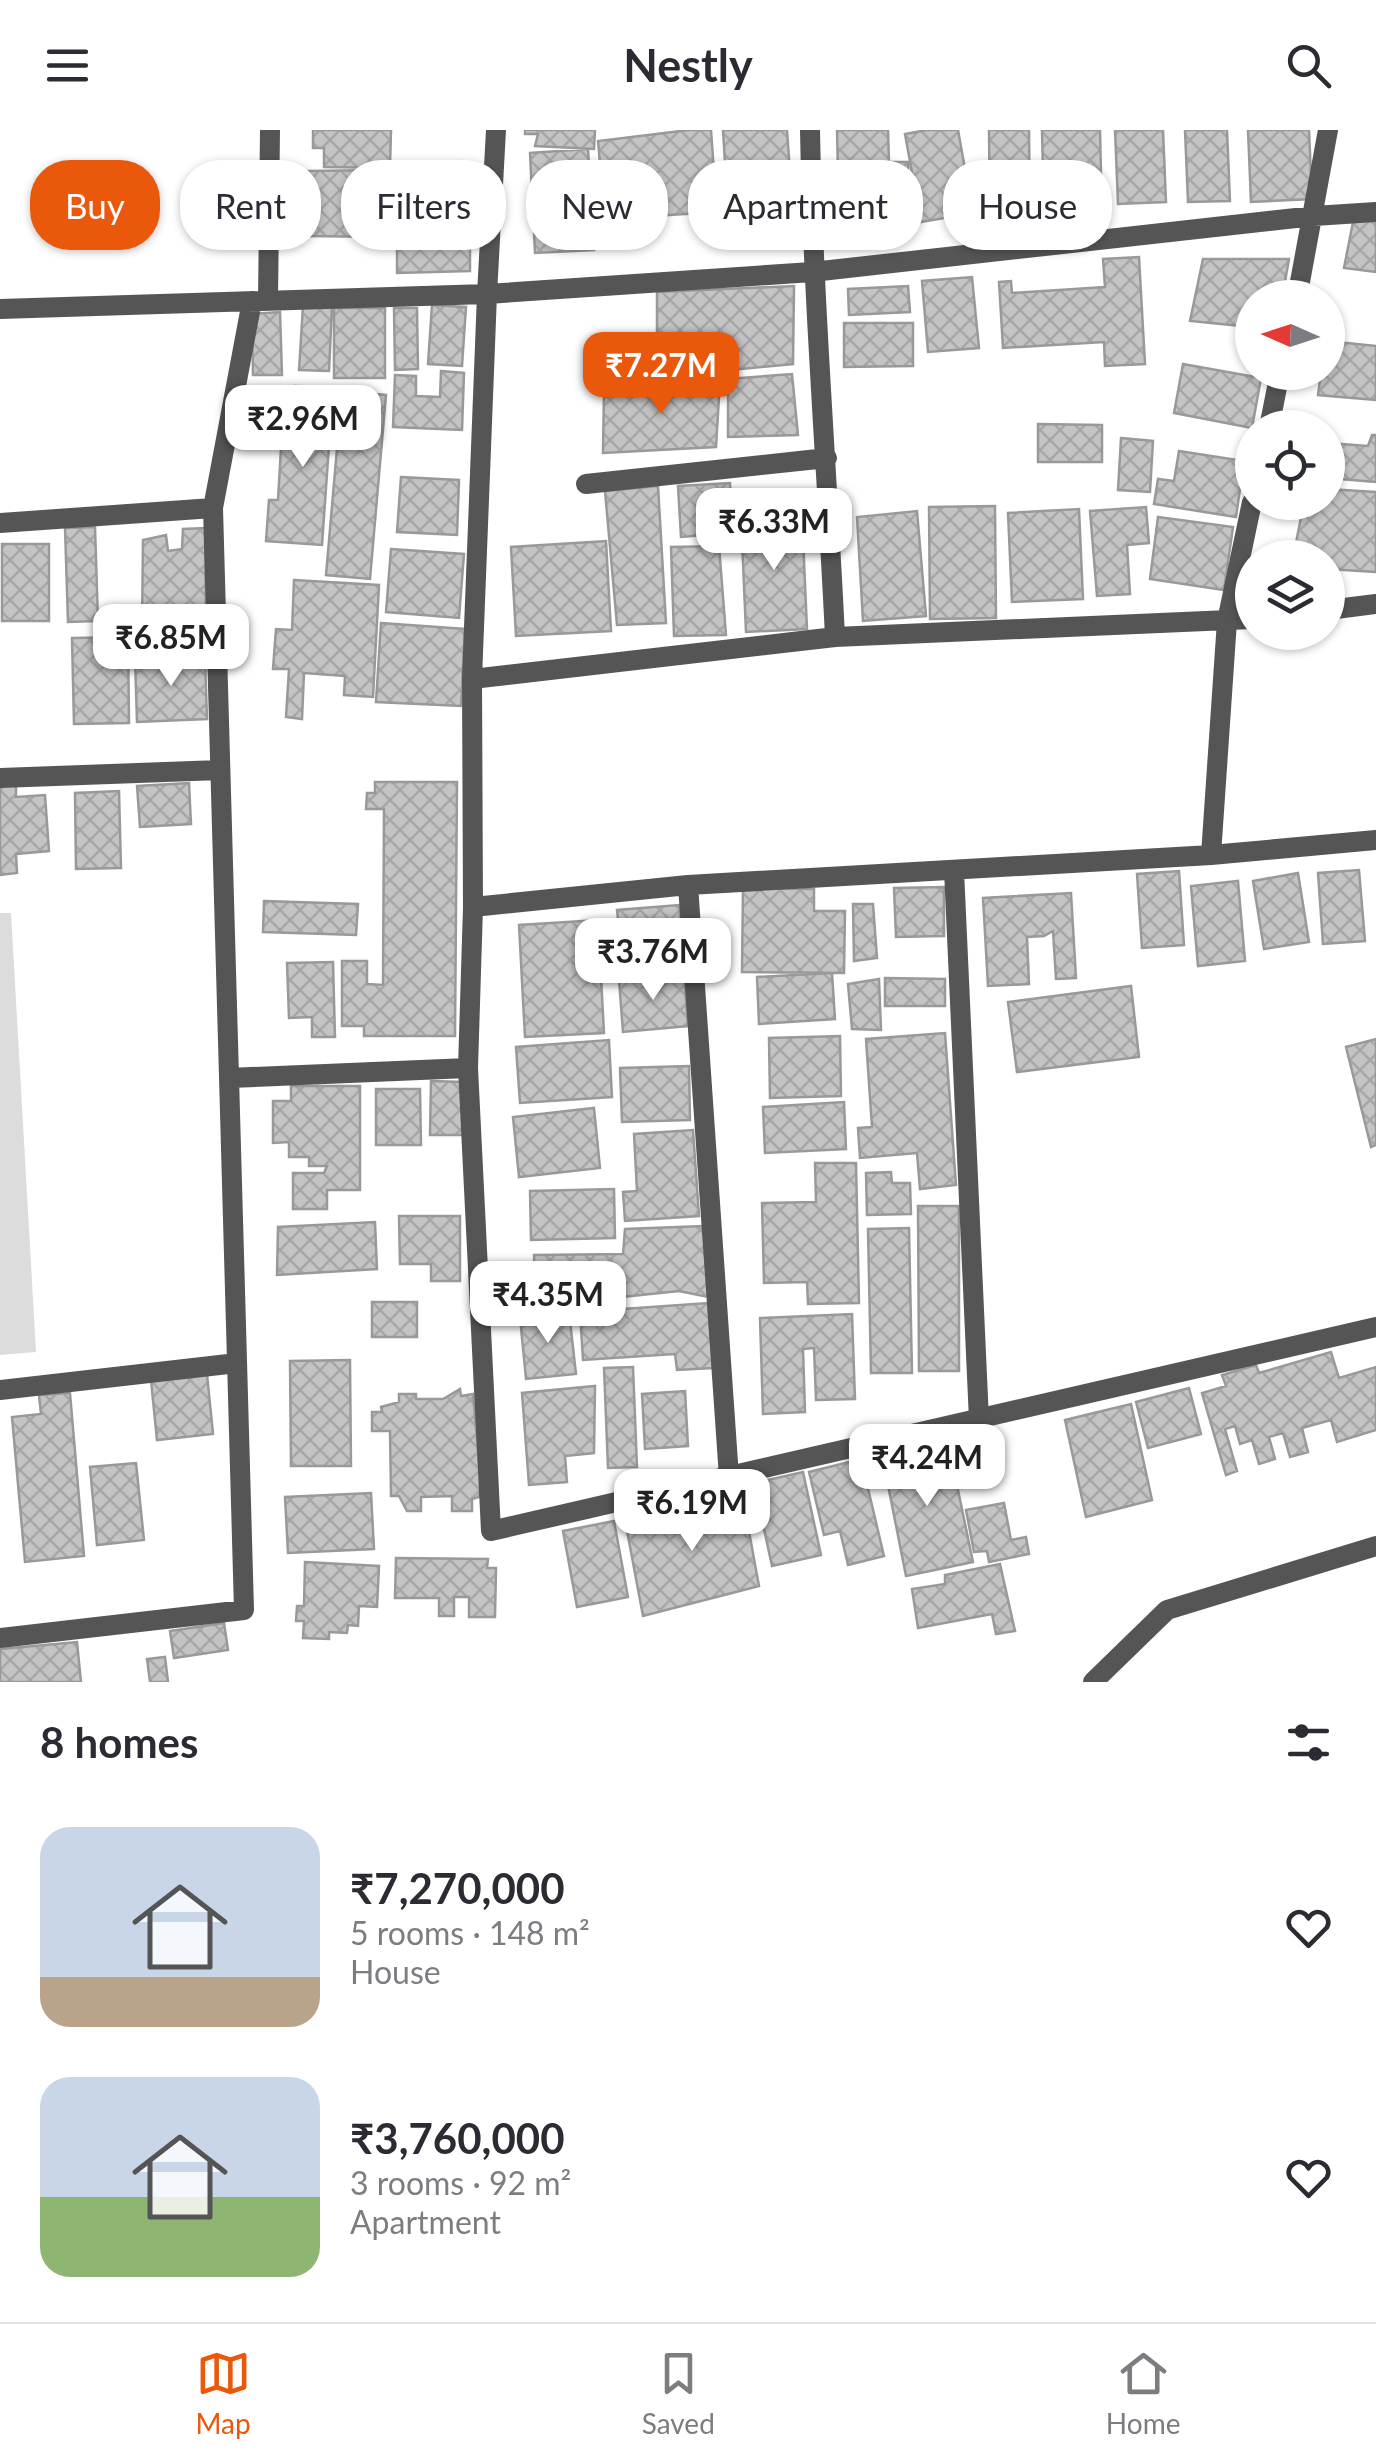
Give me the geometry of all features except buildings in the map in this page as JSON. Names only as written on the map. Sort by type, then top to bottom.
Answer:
[{"type":"street","points":[[0,1638],[244,1610],[213,508],[260,301],[270,130]]},
{"type":"street","points":[[496,130],[472,678],[473,907],[468,1068],[491,1531],[1376,1327]]},
{"type":"street","points":[[810,130],[812,272],[835,637]]},
{"type":"street","points":[[1301,280],[1328,130]]},
{"type":"street","points":[[0,309],[487,294],[812,272],[1376,212]]},
{"type":"street","points":[[586,484],[826,458]]},
{"type":"street","points":[[0,523],[213,508]]},
{"type":"street","points":[[1212,855],[1227,621],[1248,520]]},
{"type":"street","points":[[1345,608],[1376,604]]},
{"type":"street","points":[[472,678],[835,637],[1235,620]]},
{"type":"street","points":[[0,778],[220,770]]},
{"type":"street","points":[[473,907],[688,886],[1212,855],[1376,840]]},
{"type":"street","points":[[954,870],[979,1420]]},
{"type":"street","points":[[688,886],[729,1476]]},
{"type":"street","points":[[229,1078],[468,1068]]},
{"type":"street","points":[[0,1390],[237,1363]]},
{"type":"street","points":[[1093,1682],[1166,1610],[1376,1546]]},
{"type":"shaded area","points":[[0,913],[11,913],[36,1352],[0,1355]]}]
